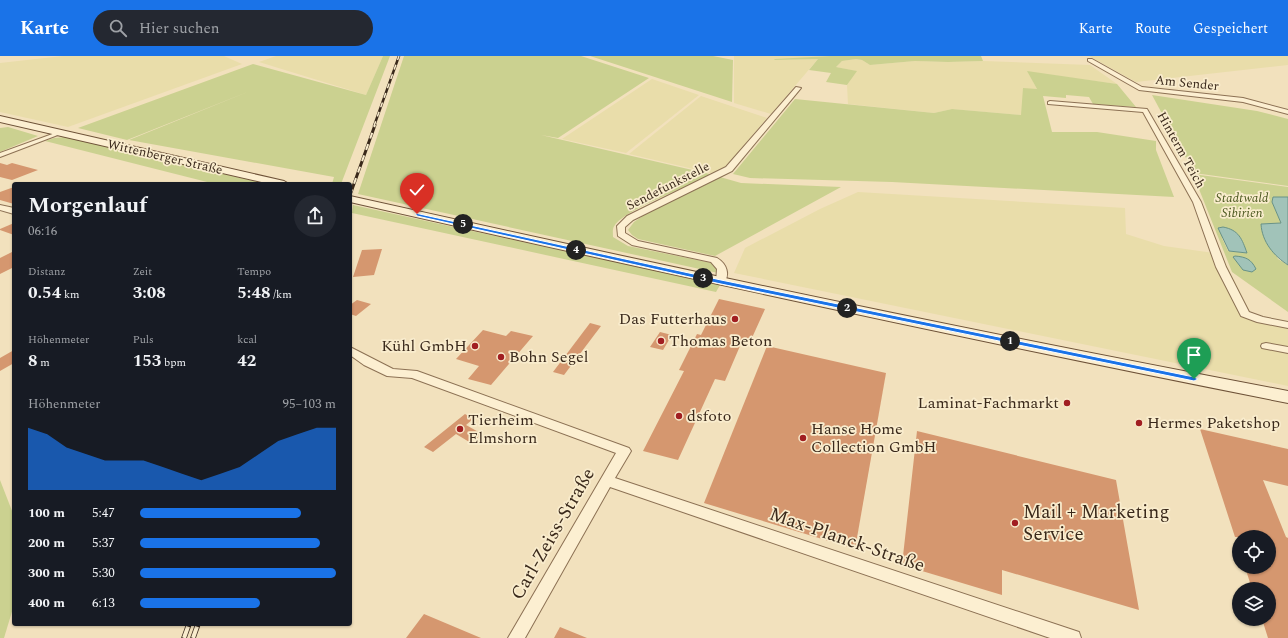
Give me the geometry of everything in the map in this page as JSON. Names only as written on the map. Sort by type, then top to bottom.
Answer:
[{"type":"main road","name":"Wittenberger Straße","points":[[0,119],[275,182]]},
{"type":"main road","points":[[355,200],[721,282],[1148,370],[1288,396]]},
{"type":"street","name":"Am Sender","points":[[1090,60],[1141,89],[1243,100],[1288,112]]},
{"type":"street","name":"Sendefunkstelle","points":[[721,282],[723,276],[722,268],[719,263],[714,260],[635,243],[621,234],[621,226],[630,218],[729,169],[798,88]]},
{"type":"street","name":"Hinterm Teich","points":[[1050,103],[1145,110],[1197,202],[1221,267],[1245,314],[1261,320],[1288,325]]},
{"type":"street","points":[[0,155],[60,133]]},
{"type":"street","points":[[0,207],[12,210]]},
{"type":"street","points":[[1266,346],[1288,350]]},
{"type":"street","name":"Carl-Zeiss-Straße","points":[[352,351],[368,362],[391,373],[413,374],[624,451],[516,638]]},
{"type":"street","name":"Max-Planck-Straße","points":[[607,481],[1073,638]]},
{"type":"shaded area","points":[[63,56],[224,56],[242,64],[68,127],[0,112],[0,63]]},
{"type":"shaded area","points":[[276,56],[383,56],[366,95],[259,62]]},
{"type":"shaded area","points":[[734,56],[830,56],[775,60],[818,59],[771,114],[734,103]]},
{"type":"shaded area","points":[[1089,56],[1288,56],[1288,65],[1136,82]]},
{"type":"shaded area","points":[[856,59],[862,60],[870,65],[915,61],[983,61],[1090,65],[1117,84],[1028,72],[1037,89],[1022,115],[952,109],[934,113],[848,104],[847,85],[856,71],[836,67],[842,61]]},
{"type":"shaded area","points":[[652,79],[699,95],[626,153],[562,139]]},
{"type":"shaded area","points":[[701,96],[767,118],[728,164],[715,174],[629,154]]},
{"type":"shaded area","points":[[858,192],[1125,208],[1126,234],[1164,246],[1221,254],[1255,322],[1288,327],[1288,386],[734,273],[745,248],[820,209]]},
{"type":"green space","points":[[383,56],[390,56],[342,182],[333,182],[334,177],[129,140],[250,91],[127,140],[78,128],[253,64],[366,95]]},
{"type":"green space","points":[[404,56],[581,56],[649,78],[558,138],[541,135],[714,175],[661,197],[632,212],[614,226],[613,237],[628,246],[712,263],[717,267],[718,273],[358,194]]},
{"type":"green space","points":[[590,56],[713,56],[733,60],[732,102]]},
{"type":"green space","points":[[830,56],[981,56],[983,61],[915,61],[870,65],[862,60],[856,59],[842,61],[836,67],[857,71],[847,85],[826,82],[831,73],[809,70],[818,59],[774,60]]},
{"type":"green space","points":[[1027,71],[1117,84],[1136,107],[1093,104],[1089,97],[1066,95],[1066,98],[1043,96],[1052,132],[1097,132],[1156,141],[1156,150],[1174,197],[892,182],[750,178],[733,174],[795,99],[934,113],[952,109],[1021,115],[1023,88],[1037,89]]},
{"type":"green space","points":[[1152,95],[1257,111],[1288,119],[1288,186],[1194,173]]},
{"type":"green space","points":[[8,127],[38,136],[0,152],[0,128]]},
{"type":"green space","points":[[65,137],[258,182],[207,182],[45,141]]},
{"type":"green space","name":"Stadtwald Sibirien","points":[[1193,174],[1288,187],[1288,197],[1273,197],[1272,202],[1281,223],[1261,224],[1278,259],[1288,265],[1288,312],[1232,272]],"holes":[[[1222,238],[1242,240],[1246,253],[1228,251]]]},
{"type":"green space","points":[[720,177],[741,183],[841,187],[715,256],[638,239],[628,230],[634,222],[644,215]]},
{"type":"green space","points":[[353,205],[720,285],[716,292],[352,213]]},
{"type":"green space","points":[[0,480],[12,511],[12,612],[4,638],[0,638]]},
{"type":"water","points":[[1273,197],[1288,197],[1288,265],[1274,253],[1266,243],[1262,231],[1261,224],[1281,223],[1272,202]]},
{"type":"water","points":[[1223,227],[1233,230],[1239,236],[1247,253],[1229,251],[1218,228]]},
{"type":"water","points":[[1235,256],[1248,259],[1256,269],[1252,272],[1243,270],[1233,257]]},
{"type":"building","points":[[0,163],[7,165],[12,163],[38,170],[12,180],[0,177]]},
{"type":"building","points":[[12,188],[12,203],[0,200],[0,192]]},
{"type":"building","points":[[12,224],[12,234],[0,230]]},
{"type":"building","points":[[382,249],[374,275],[353,277],[362,250]]},
{"type":"building","points":[[12,252],[12,268],[0,274],[0,258]]},
{"type":"building","name":"dsfoto","points":[[719,299],[765,309],[751,340],[743,339],[725,381],[715,379],[678,460],[643,451],[684,371],[679,370],[697,334],[701,335]]},
{"type":"building","points":[[357,300],[371,304],[356,316],[352,315],[352,304]]},
{"type":"building","points":[[590,323],[601,326],[564,375],[553,372]]},
{"type":"building","name":"Bohn Segel","points":[[483,330],[506,336],[511,331],[533,336],[491,385],[468,379],[479,366],[456,359]]},
{"type":"building","name":"Thomas Beton","points":[[660,332],[672,335],[663,350],[650,347]]},
{"type":"building","name":"Hanse Home Collection GmbH","points":[[767,346],[886,373],[855,549],[704,503]]},
{"type":"building","points":[[12,351],[12,364],[0,371],[0,358]]},
{"type":"building","name":"Tierheim Elmshorn","points":[[465,414],[473,419],[466,425],[482,434],[471,443],[456,434],[433,452],[424,447]]},
{"type":"building","points":[[1200,429],[1288,449],[1288,486],[1263,480],[1286,537],[1288,538],[1288,638],[1268,638],[1264,626],[1276,626],[1276,582],[1250,582],[1247,574],[1276,574],[1276,530],[1233,530]]},
{"type":"building","name":"Mail + Marketing Service","points":[[917,431],[1116,480],[1139,610],[1002,570],[1002,595],[902,565]]},
{"type":"building","points":[[424,614],[481,638],[406,638]]},
{"type":"building","points":[[560,627],[587,638],[554,638]]},
{"type":"railway","points":[[374,126],[399,56]]},
{"type":"railway","points":[[352,189],[375,125]]},
{"type":"railway","points":[[184,638],[188,626]]},
{"type":"railway","points":[[193,638],[197,626]]},
{"type":"place","name":"Das Futterhaus","points":[[735,319]]},
{"type":"place","name":"Thomas Beton","points":[[661,341]]},
{"type":"place","name":"Kühl GmbH","points":[[475,346]]},
{"type":"place","name":"Bohn Segel","points":[[501,357]]},
{"type":"place","name":"Laminat-Fachmarkt","points":[[1067,403]]},
{"type":"place","name":"dsfoto","points":[[679,416]]},
{"type":"place","name":"Hermes Paketshop","points":[[1139,423]]},
{"type":"place","name":"Tierheim Elmshorn","points":[[460,429]]},
{"type":"place","name":"Hanse Home Collection GmbH","points":[[803,438]]},
{"type":"place","name":"Mail + Marketing Service","points":[[1015,523]]},
{"type":"route","points":[[417,214],[721,282],[1194,379]]}]
